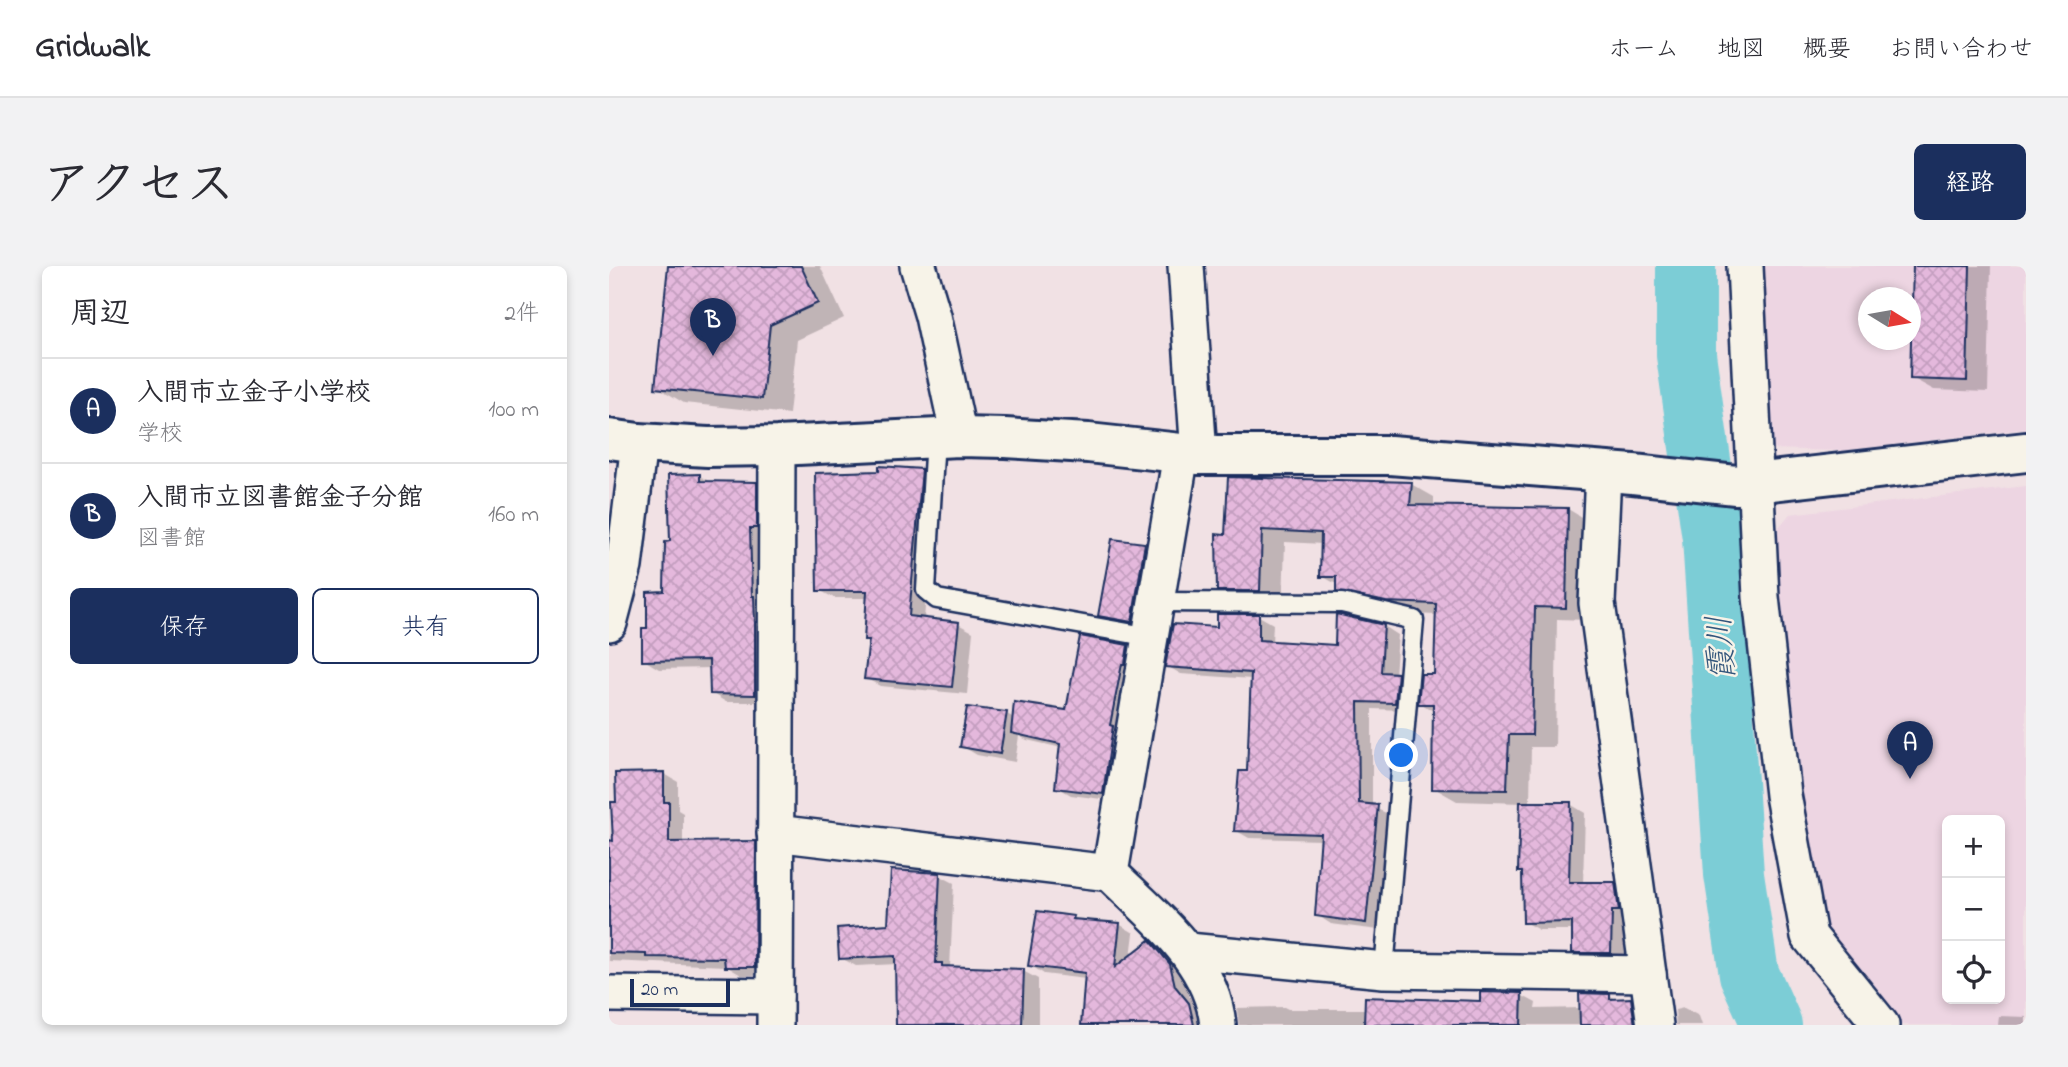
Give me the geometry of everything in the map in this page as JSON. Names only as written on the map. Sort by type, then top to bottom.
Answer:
[{"type":"street","points":[[918,266],[933,316],[947,437]]},
{"type":"street","points":[[1110,873],[1157,602],[1190,454],[1186,266]]},
{"type":"street","points":[[1745,266],[1745,484],[1761,597],[1783,795],[1809,936],[1881,1025]]},
{"type":"street","points":[[609,623],[624,566],[624,441],[708,447],[947,437],[1088,443],[1190,454],[1390,455],[1745,484],[2026,452]]},
{"type":"street","points":[[609,994],[775,1010],[778,446]]},
{"type":"street","points":[[1618,474],[1597,603],[1655,1025]]},
{"type":"street","points":[[775,833],[1110,873],[1188,951],[1216,1005],[1218,1025]]},
{"type":"street","points":[[1188,951],[1384,970],[1648,974]]},
{"type":"lane","points":[[947,437],[926,590],[937,598],[1151,637]]},
{"type":"lane","points":[[1157,602],[1342,603],[1414,620],[1384,970]]},
{"type":"shaded area","points":[[1756,266],[2026,266],[2026,429],[1841,451],[1768,449]]},
{"type":"shaded area","points":[[2026,486],[2026,1025],[1891,1025],[1820,931],[1786,739],[1767,541],[1790,514]]},
{"type":"building","points":[[668,266],[801,266],[818,303],[770,325],[762,399],[655,388]]},
{"type":"building","points":[[1913,266],[1970,266],[1967,381],[1910,379],[1911,350],[1921,350],[1921,287],[1912,287]]},
{"type":"building","points":[[879,466],[922,469],[909,616],[959,622],[952,687],[864,679],[869,640],[864,640],[867,591],[817,591],[815,473],[879,471]]},
{"type":"building","points":[[700,474],[700,481],[757,482],[757,528],[750,528],[755,623],[755,695],[710,694],[709,660],[642,661],[642,628],[647,628],[647,592],[664,591],[665,542],[670,541],[668,475]]},
{"type":"building","points":[[1228,477],[1412,482],[1410,505],[1568,508],[1566,608],[1535,607],[1532,735],[1509,735],[1507,790],[1432,789],[1433,704],[1418,704],[1421,674],[1434,674],[1436,604],[1386,602],[1336,592],[1336,577],[1320,577],[1321,533],[1262,530],[1260,591],[1217,591],[1216,534],[1225,535]]},
{"type":"building","points":[[1112,539],[1145,543],[1132,622],[1098,616]]},
{"type":"building","points":[[1217,614],[1259,614],[1259,640],[1335,645],[1336,614],[1384,625],[1381,672],[1398,673],[1395,703],[1358,702],[1359,803],[1378,805],[1366,923],[1315,916],[1321,834],[1234,831],[1239,771],[1247,771],[1251,673],[1165,667],[1173,624],[1217,627]]},
{"type":"building","points":[[1080,636],[1128,645],[1110,725],[1113,726],[1103,794],[1055,788],[1060,744],[1011,733],[1014,702],[1066,710]]},
{"type":"building","points":[[967,707],[1007,712],[1000,754],[960,747]]},
{"type":"building","points":[[664,772],[664,802],[669,802],[669,842],[756,841],[755,967],[725,967],[724,958],[646,957],[646,954],[609,953],[609,840],[613,841],[611,802],[616,802],[615,773]]},
{"type":"building","points":[[1520,802],[1571,802],[1569,882],[1615,882],[1619,911],[1612,911],[1611,953],[1572,953],[1572,922],[1523,923],[1522,872],[1518,872]]},
{"type":"building","points":[[891,870],[940,873],[936,963],[942,963],[942,966],[1024,969],[1022,1025],[896,1025],[895,956],[839,959],[837,928],[888,924]]},
{"type":"building","points":[[1037,911],[1074,916],[1073,919],[1120,923],[1115,967],[1150,940],[1170,964],[1175,986],[1189,1003],[1194,1025],[1081,1025],[1085,973],[1028,966]]},
{"type":"building","points":[[1480,992],[1522,993],[1521,1025],[1364,1025],[1365,997],[1480,1001]]},
{"type":"building","points":[[1579,993],[1610,994],[1610,999],[1631,998],[1635,1025],[1580,1025]]},
{"type":"waterway","name":"霞川","points":[[1686,266],[1686,355],[1712,538],[1734,874],[1749,974],[1772,1025]]},
{"type":"place","name":"入間市立図書館金子分館","points":[[713,356]]},
{"type":"place","name":"入間市立金子小学校","points":[[1910,779]]}]
